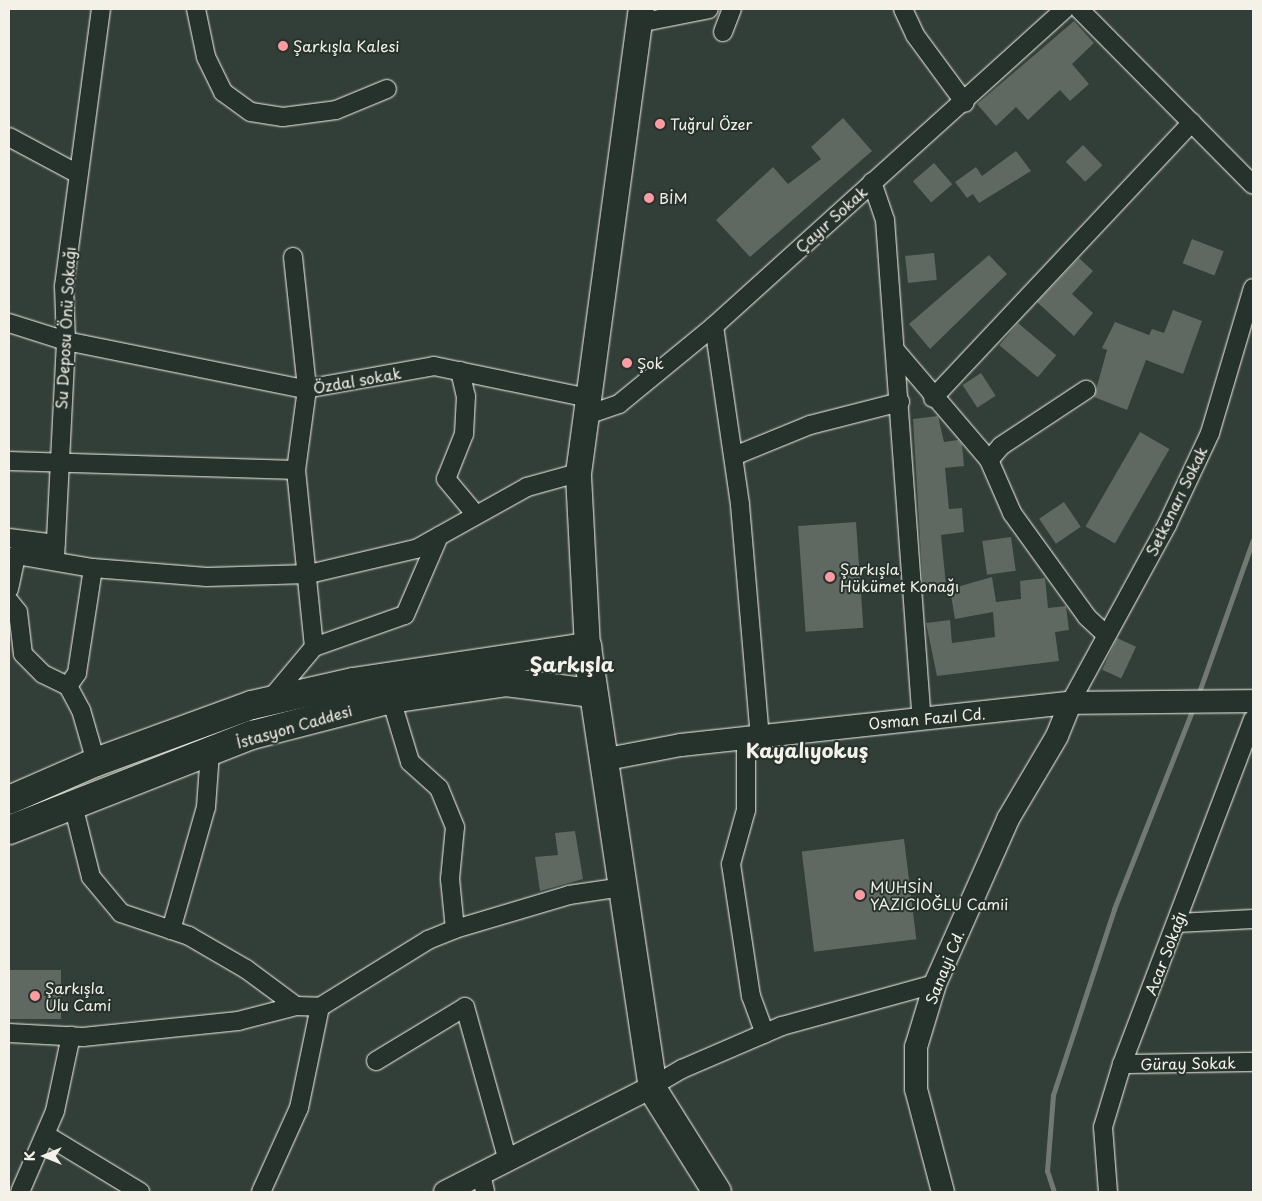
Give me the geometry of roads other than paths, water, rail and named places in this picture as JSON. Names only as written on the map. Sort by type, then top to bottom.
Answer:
[{"type":"main road","points":[[640,14],[578,473],[587,647],[602,760],[623,887],[648,1089],[717,1192]]},
{"type":"main road","name":"İstasyon Caddesi","points":[[9,800],[96,762],[268,702],[352,682],[587,647]]},
{"type":"main road","name":"İstasyon Caddesi","points":[[9,830],[252,735],[390,699],[506,682],[592,693]]},
{"type":"street","name":"Su Deposu Önü Sokağı","points":[[56,552],[58,464],[66,341],[64,286],[101,9]]},
{"type":"street","points":[[196,9],[206,57],[223,92],[251,112],[283,117],[336,110],[387,89]]},
{"type":"street","points":[[640,14],[709,9]]},
{"type":"street","points":[[723,32],[732,9]]},
{"type":"street","points":[[903,9],[916,35],[965,103]]},
{"type":"street","name":"Çayır Sokak","points":[[588,407],[619,404],[714,326],[872,182],[965,103],[1065,9]]},
{"type":"street","points":[[1079,9],[1253,185]]},
{"type":"street","points":[[933,398],[1192,122]]},
{"type":"street","points":[[9,137],[78,174]]},
{"type":"street","points":[[872,182],[885,220],[900,402],[912,623],[922,718]]},
{"type":"street","points":[[293,257],[307,389],[296,470],[309,574],[314,647]]},
{"type":"street","name":"Setkenarı Sokak","points":[[1070,703],[1167,525],[1210,433],[1253,288]]},
{"type":"street","points":[[714,326],[734,456],[753,736],[746,810],[731,864],[751,996],[765,1034]]},
{"type":"street","name":"Özdal sokak","points":[[10,327],[66,341],[307,389],[434,366],[460,371],[588,407]]},
{"type":"street","points":[[896,351],[933,398],[989,460],[1012,513],[1087,617],[1106,635]]},
{"type":"street","points":[[460,371],[466,396],[464,434],[446,478],[476,515]]},
{"type":"street","points":[[989,460],[1001,446],[1086,390]]},
{"type":"street","points":[[734,456],[810,425],[900,402]]},
{"type":"street","points":[[9,461],[296,470]]},
{"type":"street","points":[[9,538],[56,552],[93,568],[207,577],[309,574],[416,549],[527,487],[578,473]]},
{"type":"street","points":[[268,702],[314,647],[405,616],[439,536]]},
{"type":"street","points":[[9,589],[16,555],[56,552]]},
{"type":"street","points":[[68,686],[77,673],[93,568]]},
{"type":"street","points":[[9,601],[18,612],[23,654],[43,674],[68,686],[81,710],[96,762]]},
{"type":"street","points":[[390,699],[410,762],[438,788],[455,827],[450,879],[455,929]]},
{"type":"street","name":"Osman Fazıl Cd.","points":[[602,760],[753,736],[1070,703],[1162,702],[1251,707]]},
{"type":"street","name":"Sanayi Cd.","points":[[943,1192],[916,1088],[916,1047],[935,984],[1008,819],[1057,736],[1070,703]]},
{"type":"street","name":"Acar Sokağı","points":[[1108,1192],[1103,1127],[1122,1064],[1177,923],[1251,707]]},
{"type":"street","points":[[171,930],[206,807],[210,752]]},
{"type":"street","points":[[73,805],[91,877],[121,913],[171,930],[246,968],[296,1006]]},
{"type":"street","points":[[9,1033],[71,1036],[238,1021],[296,1006],[320,1006],[428,940],[455,929],[569,895],[623,887]]},
{"type":"street","points":[[1177,923],[1253,919]]},
{"type":"street","points":[[445,1192],[483,1183],[508,1161],[648,1089],[765,1034],[935,984]]},
{"type":"street","points":[[261,1192],[299,1108],[320,1006]]},
{"type":"street","points":[[376,1061],[465,1007],[508,1161]]},
{"type":"street","points":[[20,1192],[46,1135],[71,1036]]},
{"type":"street","name":"Güray Sokak","points":[[1122,1064],[1253,1062]]},
{"type":"street","points":[[46,1135],[140,1192]]},
{"type":"waterway","points":[[1198,695],[1253,540]]},
{"type":"waterway","points":[[1054,1192],[1047,1171],[1053,1095],[1114,909],[1193,708]]},
{"type":"place","name":"Şarkışla Kalesi","points":[[283,46]]},
{"type":"place","name":"Tuğrul Özer","points":[[660,124]]},
{"type":"place","name":"BİM","points":[[649,198]]},
{"type":"place","name":"Şok","points":[[627,363]]},
{"type":"place","name":"Şarkışla Hükümet Konağı","points":[[830,577]]},
{"type":"place","name":"MUHSİN YAZICIOĞLU Camii","points":[[860,895]]},
{"type":"place","name":"Şarkışla Ulu Cami","points":[[35,996]]},
{"type":"district","name":"Şarkışla","points":[[572,664]]},
{"type":"district","name":"Kayalıyokuş","points":[[807,750]]}]
